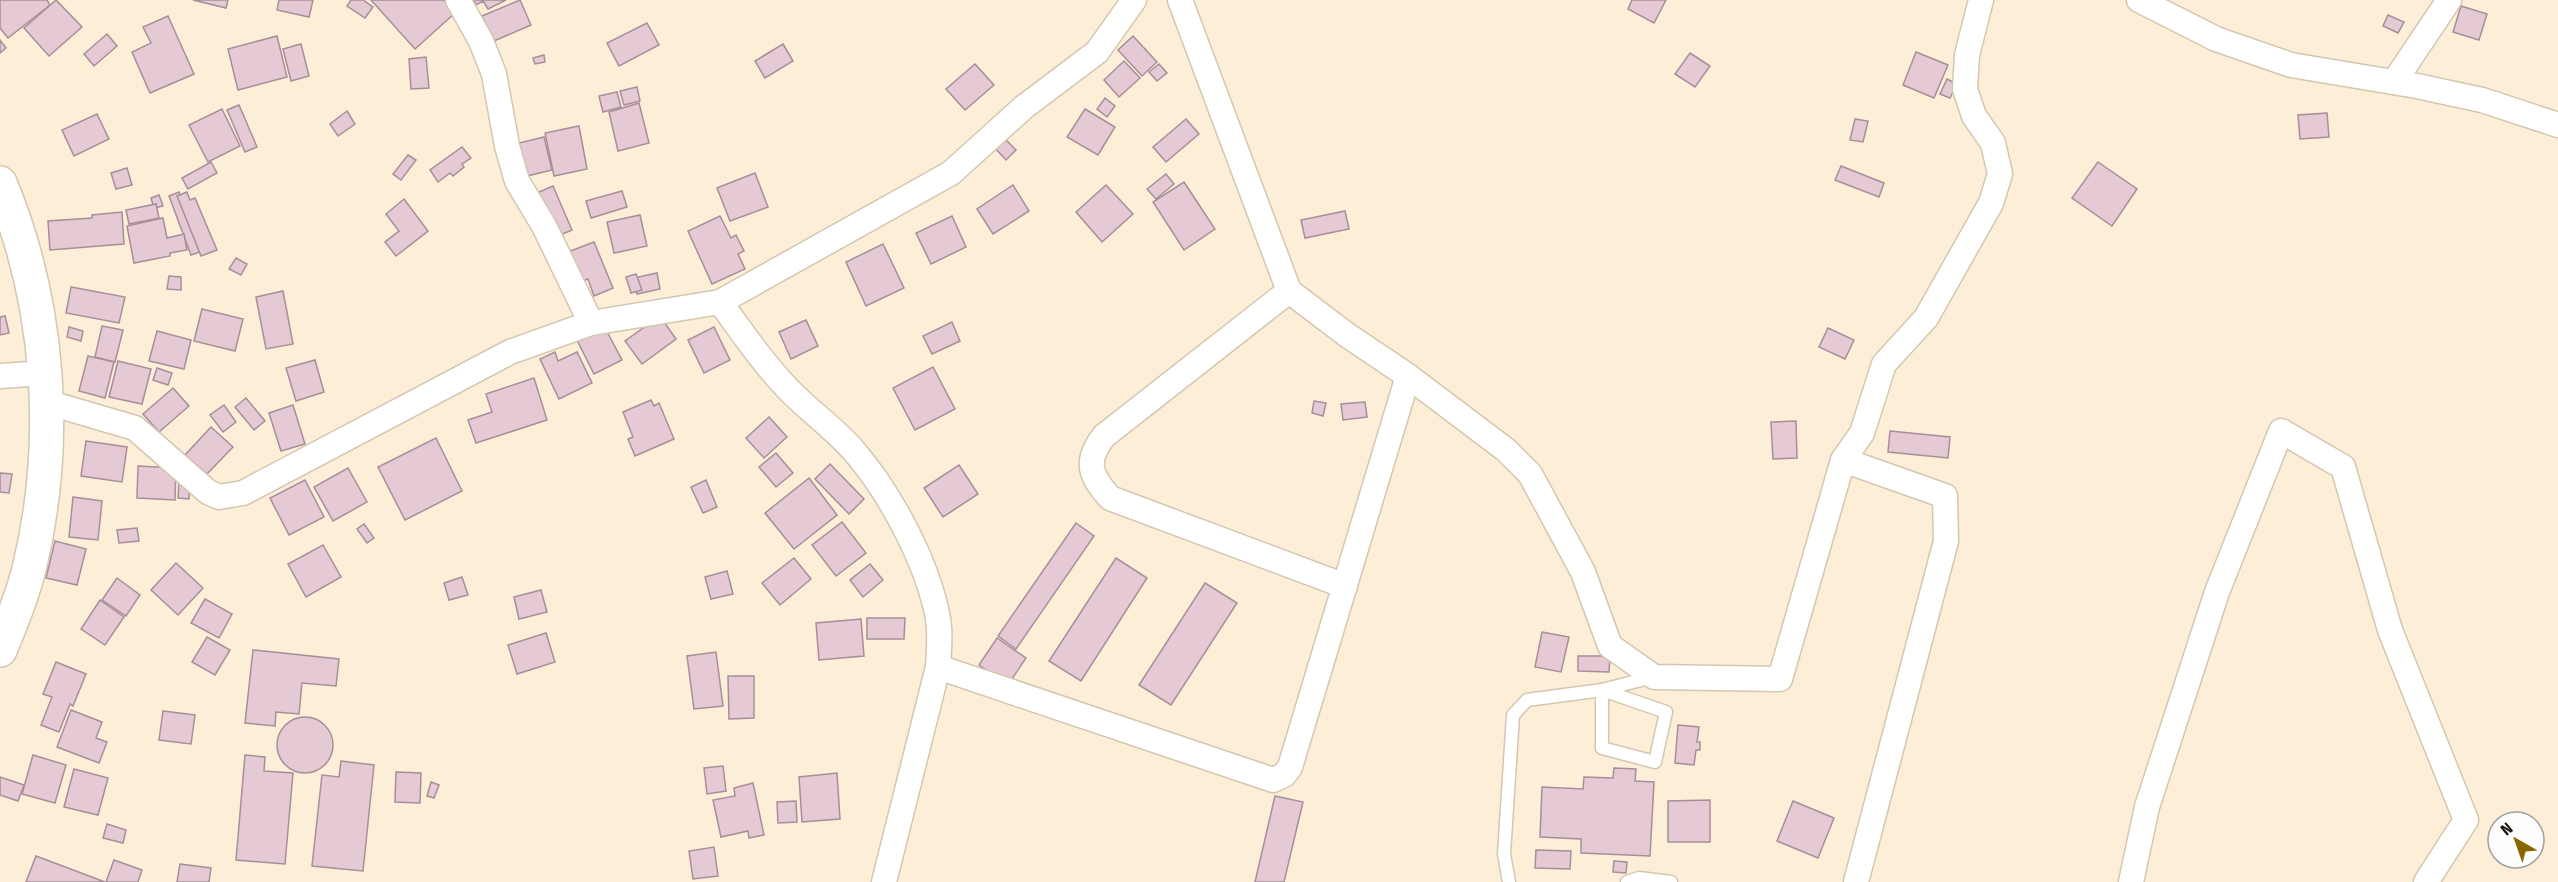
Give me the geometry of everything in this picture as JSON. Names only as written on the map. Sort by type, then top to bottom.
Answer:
[{"type":"main road","points":[[0,183],[12,210],[29,269],[40,321],[45,387],[43,476],[33,549],[21,599],[0,650]]},
{"type":"street","points":[[458,0],[481,41],[494,74],[507,146],[518,181],[544,226],[591,323]]},
{"type":"street","points":[[0,376],[45,387],[135,428],[208,492],[219,497],[230,497],[243,493],[510,352],[591,323],[720,302],[951,173],[1024,107],[1097,52],[1134,0]]},
{"type":"street","points":[[1180,0],[1289,291],[1506,450],[1530,474],[1583,572],[1610,646],[1654,677],[1780,679],[1843,460],[1862,433],[1884,364],[1926,318],[1991,202],[2000,174],[1992,143],[1974,116],[1965,89],[1967,55],[1981,0]]},
{"type":"street","points":[[2139,0],[2216,39],[2290,65],[2394,82],[2481,100],[2558,124]]},
{"type":"street","points":[[2394,82],[2449,0]]},
{"type":"street","points":[[1289,291],[1104,436],[1096,446],[1090,462],[1094,480],[1110,498],[1345,586]]},
{"type":"street","points":[[720,302],[788,390],[852,449],[891,501],[925,573],[937,614],[940,641],[938,667],[884,882]]},
{"type":"street","points":[[938,667],[1273,780],[1284,776],[1290,767],[1408,376]]},
{"type":"street","points":[[2131,882],[2147,807],[2217,592],[2281,431],[2343,467],[2390,630],[2466,820],[2426,882]]},
{"type":"street","points":[[1843,460],[1945,496],[1946,541],[1856,882]]},
{"type":"lane","points":[[1509,882],[1504,854],[1513,715],[1527,700],[1602,690],[1654,677]]},
{"type":"lane","points":[[1602,690],[1666,712],[1655,762],[1602,748],[1602,690]]},
{"type":"lane","points":[[1627,882],[1639,878],[1671,882]]},
{"type":"building","points":[[0,0],[47,0],[50,5],[8,38],[0,28]]},
{"type":"building","points":[[56,0],[82,27],[49,56],[24,28]]},
{"type":"building","points":[[193,0],[228,0],[226,8]]},
{"type":"building","points":[[279,0],[313,0],[309,17],[277,10]]},
{"type":"building","points":[[351,0],[363,0],[373,7],[365,18],[347,6]]},
{"type":"building","points":[[371,0],[444,0],[455,13],[415,49]]},
{"type":"building","points":[[474,0],[506,0],[488,9],[483,1],[476,5]]},
{"type":"building","points":[[520,0],[531,25],[494,41],[482,16]]},
{"type":"building","points":[[1632,0],[1666,0],[1654,23],[1628,9]]},
{"type":"building","points":[[2461,6],[2487,14],[2479,40],[2453,32]]},
{"type":"building","points":[[2388,15],[2404,22],[2398,33],[2383,26]]},
{"type":"building","points":[[168,16],[194,74],[150,93],[132,52],[151,43],[143,27]]},
{"type":"building","points":[[647,23],[659,45],[619,66],[607,43]]},
{"type":"building","points":[[107,34],[117,46],[94,66],[84,54]]},
{"type":"building","points":[[277,36],[287,77],[238,90],[228,49]]},
{"type":"building","points":[[1133,36],[1157,62],[1142,76],[1118,50]]},
{"type":"building","points":[[0,40],[6,48],[0,53]]},
{"type":"building","points":[[301,44],[309,76],[291,81],[283,49]]},
{"type":"building","points":[[783,44],[793,61],[765,78],[755,61]]},
{"type":"building","points":[[1916,52],[1948,65],[1934,98],[1903,85]]},
{"type":"building","points":[[1690,53],[1710,66],[1695,87],[1675,74]]},
{"type":"building","points":[[544,55],[545,62],[535,64],[533,58]]},
{"type":"building","points":[[426,57],[429,88],[411,89],[409,59]]},
{"type":"building","points":[[1124,61],[1140,78],[1119,97],[1104,80]]},
{"type":"building","points":[[975,64],[994,85],[965,110],[946,89]]},
{"type":"building","points":[[1159,64],[1167,73],[1157,81],[1149,72]]},
{"type":"building","points":[[1947,79],[1957,84],[1950,98],[1940,94]]},
{"type":"building","points":[[637,87],[640,101],[624,105],[620,91]]},
{"type":"building","points":[[617,92],[621,107],[603,112],[599,96]]},
{"type":"building","points":[[1105,98],[1115,106],[1107,117],[1097,109]]},
{"type":"building","points":[[639,103],[649,143],[618,151],[609,112]]},
{"type":"building","points":[[239,105],[257,147],[245,152],[227,110]]},
{"type":"building","points":[[222,109],[240,146],[208,162],[189,125]]},
{"type":"building","points":[[1085,109],[1115,127],[1098,155],[1067,137]]},
{"type":"building","points":[[347,111],[355,124],[338,136],[330,124]]},
{"type":"building","points":[[2327,113],[2329,137],[2300,139],[2298,115]]},
{"type":"building","points":[[97,114],[109,139],[74,156],[62,130]]},
{"type":"building","points":[[1186,119],[1199,134],[1166,162],[1153,147]]},
{"type":"building","points":[[1855,119],[1868,121],[1863,142],[1850,140]]},
{"type":"building","points":[[579,126],[587,169],[554,176],[545,133]]},
{"type":"building","points":[[544,137],[552,170],[527,176],[519,143]]},
{"type":"building","points":[[1003,137],[1016,150],[1006,160],[993,146]]},
{"type":"building","points":[[462,147],[471,158],[462,164],[464,167],[453,176],[450,173],[438,182],[430,170]]},
{"type":"building","points":[[408,155],[416,160],[401,180],[393,174]]},
{"type":"building","points":[[211,162],[217,173],[188,189],[182,178]]},
{"type":"building","points":[[2098,162],[2137,189],[2112,226],[2072,198]]},
{"type":"building","points":[[1841,166],[1884,183],[1879,197],[1835,180]]},
{"type":"building","points":[[127,168],[132,185],[116,189],[111,173]]},
{"type":"building","points":[[755,173],[768,207],[730,221],[717,188]]},
{"type":"building","points":[[1166,174],[1174,184],[1156,199],[1147,189]]},
{"type":"building","points":[[1184,182],[1215,229],[1184,250],[1153,202]]},
{"type":"building","points":[[1013,185],[1029,211],[993,234],[977,209]]},
{"type":"building","points":[[1106,185],[1133,214],[1102,242],[1076,212]]},
{"type":"building","points":[[553,186],[572,230],[555,237],[537,193]]},
{"type":"building","points":[[622,191],[627,207],[591,218],[586,201]]},
{"type":"building","points":[[179,192],[202,251],[191,255],[169,196]]},
{"type":"building","points":[[187,192],[190,200],[195,198],[217,250],[201,256],[177,196]]},
{"type":"building","points":[[159,195],[163,206],[154,208],[151,198]]},
{"type":"building","points":[[404,199],[428,231],[396,256],[385,242],[399,231],[386,214]]},
{"type":"building","points":[[156,204],[159,218],[129,224],[126,210]]},
{"type":"building","points":[[1345,211],[1349,229],[1305,238],[1301,220]]},
{"type":"building","points":[[122,212],[124,244],[50,250],[48,221],[92,218],[92,215]]},
{"type":"building","points":[[640,215],[647,246],[614,253],[607,222]]},
{"type":"building","points":[[720,216],[731,238],[736,235],[744,251],[738,254],[745,269],[712,284],[688,231]]},
{"type":"building","points":[[952,216],[966,247],[931,264],[916,233]]},
{"type":"building","points":[[163,218],[167,238],[184,234],[187,250],[134,263],[127,226]]},
{"type":"building","points":[[594,242],[613,288],[594,296],[588,279],[580,282],[568,252]]},
{"type":"building","points":[[883,244],[904,288],[866,306],[846,262]]},
{"type":"building","points":[[236,258],[247,264],[241,275],[229,269]]},
{"type":"building","points":[[657,273],[660,289],[637,294],[634,278]]},
{"type":"building","points":[[636,274],[642,290],[631,293],[626,277]]},
{"type":"building","points":[[169,276],[181,277],[181,290],[167,289]]},
{"type":"building","points":[[71,287],[125,297],[119,323],[66,313]]},
{"type":"building","points":[[283,291],[293,344],[266,349],[256,297]]},
{"type":"building","points":[[202,309],[243,319],[235,351],[194,341]]},
{"type":"building","points":[[5,316],[9,333],[0,335],[0,317]]},
{"type":"building","points":[[660,316],[676,339],[642,364],[625,341]]},
{"type":"building","points":[[806,320],[818,346],[791,359],[779,332]]},
{"type":"building","points":[[952,322],[960,341],[932,354],[923,336]]},
{"type":"building","points":[[102,326],[123,330],[115,362],[95,357]]},
{"type":"building","points":[[604,326],[622,360],[594,374],[577,340]]},
{"type":"building","points":[[69,327],[83,331],[81,341],[67,337]]},
{"type":"building","points":[[714,327],[730,360],[704,373],[688,340]]},
{"type":"building","points":[[1828,328],[1854,340],[1845,359],[1819,347]]},
{"type":"building","points":[[157,331],[191,340],[184,369],[149,361]]},
{"type":"building","points":[[555,352],[558,361],[577,352],[592,383],[559,399],[540,359]]},
{"type":"building","points":[[88,356],[114,362],[105,398],[79,391]]},
{"type":"building","points":[[315,360],[324,392],[296,401],[286,368]]},
{"type":"building","points":[[118,361],[151,369],[142,404],[109,397]]},
{"type":"building","points":[[933,367],[955,409],[915,430],[893,388]]},
{"type":"building","points":[[157,368],[172,373],[168,385],[153,380]]},
{"type":"building","points":[[534,378],[547,420],[476,443],[468,420],[492,412],[486,394]]},
{"type":"building","points":[[173,388],[189,406],[159,432],[143,414]]},
{"type":"building","points":[[246,398],[265,421],[254,430],[235,407]]},
{"type":"building","points":[[651,400],[654,406],[659,403],[674,439],[635,456],[628,439],[633,437],[623,412]]},
{"type":"building","points":[[1314,401],[1326,403],[1323,416],[1312,413]]},
{"type":"building","points":[[1365,402],[1367,417],[1343,420],[1341,404]]},
{"type":"building","points":[[224,405],[236,422],[223,432],[210,415]]},
{"type":"building","points":[[293,405],[305,444],[281,451],[269,413]]},
{"type":"building","points":[[769,417],[787,437],[764,458],[746,438]]},
{"type":"building","points":[[1796,421],[1797,458],[1773,459],[1771,422]]},
{"type":"building","points":[[211,427],[233,447],[207,474],[185,455]]},
{"type":"building","points":[[1890,431],[1950,437],[1948,458],[1888,452]]},
{"type":"building","points":[[436,438],[462,491],[405,520],[378,467]]},
{"type":"building","points":[[86,441],[127,447],[122,482],[81,476]]},
{"type":"building","points":[[776,453],[793,473],[776,487],[759,467]]},
{"type":"building","points":[[830,464],[864,499],[849,514],[815,479]]},
{"type":"building","points":[[959,465],[978,494],[943,517],[924,488]]},
{"type":"building","points":[[138,466],[176,468],[175,500],[137,498]]},
{"type":"building","points":[[348,468],[367,502],[333,521],[314,487]]},
{"type":"building","points":[[0,473],[12,474],[9,493],[0,492]]},
{"type":"building","points":[[809,478],[837,515],[794,549],[765,513]]},
{"type":"building","points":[[179,480],[190,480],[189,499],[178,498]]},
{"type":"building","points":[[305,480],[324,517],[289,535],[270,498]]},
{"type":"building","points":[[706,480],[717,507],[703,513],[691,487]]},
{"type":"building","points":[[73,497],[102,501],[98,540],[69,537]]},
{"type":"building","points":[[842,522],[866,553],[836,576],[812,545]]},
{"type":"building","points":[[1076,523],[1094,536],[1016,649],[998,636]]},
{"type":"building","points":[[364,524],[374,538],[367,543],[357,529]]},
{"type":"building","points":[[137,528],[139,541],[119,543],[117,530]]},
{"type":"building","points":[[55,541],[86,549],[77,585],[46,578]]},
{"type":"building","points":[[323,545],[341,577],[306,597],[288,564]]},
{"type":"building","points":[[794,558],[811,579],[780,605],[762,583]]},
{"type":"building","points":[[1116,558],[1147,578],[1081,681],[1049,661]]},
{"type":"building","points":[[176,563],[203,588],[178,615],[151,590]]},
{"type":"building","points":[[870,564],[883,580],[863,597],[850,580]]},
{"type":"building","points":[[727,571],[733,594],[711,599],[705,577]]},
{"type":"building","points":[[462,577],[468,595],[449,600],[444,583]]},
{"type":"building","points":[[117,578],[140,595],[126,616],[102,600]]},
{"type":"building","points":[[1205,583],[1237,603],[1171,705],[1139,685]]},
{"type":"building","points":[[541,590],[547,612],[519,619],[514,597]]},
{"type":"building","points":[[205,599],[232,614],[219,638],[191,623]]},
{"type":"building","points":[[100,600],[124,617],[105,645],[81,629]]},
{"type":"building","points":[[867,618],[905,618],[904,639],[867,639]]},
{"type":"building","points":[[861,619],[864,656],[819,660],[816,623]]},
{"type":"building","points":[[1542,632],[1569,637],[1561,672],[1535,667]]},
{"type":"building","points":[[546,633],[555,662],[517,674],[508,645]]},
{"type":"building","points":[[207,637],[230,650],[215,675],[192,662]]},
{"type":"building","points":[[997,638],[1026,658],[1008,685],[979,665]]},
{"type":"building","points":[[253,650],[339,659],[336,686],[302,683],[299,714],[276,712],[275,726],[245,723]]},
{"type":"building","points":[[716,652],[723,706],[694,709],[687,656]]},
{"type":"building","points":[[1578,656],[1610,656],[1609,672],[1578,671]]},
{"type":"building","points":[[56,662],[86,674],[73,706],[70,704],[59,732],[41,725],[52,697],[43,694]]},
{"type":"building","points":[[728,676],[754,676],[754,718],[729,719]]},
{"type":"building","points":[[71,710],[102,722],[96,738],[107,742],[99,763],[57,747]]},
{"type":"building","points":[[163,711],[195,715],[191,744],[159,740]]},
{"type":"building","points":[[305,717],[316,719],[325,725],[331,734],[333,745],[331,756],[325,765],[316,771],[305,773],[294,771],[285,765],[279,756],[277,745],[279,734],[285,725],[294,719]]},
{"type":"building","points":[[1678,725],[1699,727],[1697,742],[1700,742],[1700,750],[1696,750],[1694,765],[1675,763]]},
{"type":"building","points":[[33,755],[66,765],[55,803],[22,794]]},
{"type":"building","points":[[245,755],[265,757],[264,771],[293,773],[285,864],[236,860]]},
{"type":"building","points":[[341,761],[374,765],[363,871],[312,866],[322,775],[339,777]]},
{"type":"building","points":[[723,766],[726,791],[707,794],[704,768]]},
{"type":"building","points":[[1614,768],[1636,769],[1635,781],[1654,782],[1650,856],[1581,853],[1581,839],[1540,837],[1542,787],[1583,789],[1584,777],[1613,778]]},
{"type":"building","points":[[74,769],[108,778],[98,815],[64,807]]},
{"type":"building","points":[[396,772],[421,773],[420,803],[395,802]]},
{"type":"building","points":[[837,773],[840,819],[802,822],[799,777]]},
{"type":"building","points":[[0,777],[24,785],[18,801],[0,795]]},
{"type":"building","points":[[431,782],[439,785],[434,798],[427,796]]},
{"type":"building","points":[[753,783],[764,835],[749,838],[748,831],[721,837],[713,800],[735,796],[734,788]]},
{"type":"building","points":[[1275,796],[1303,802],[1284,882],[1255,882]]},
{"type":"building","points":[[1710,800],[1710,842],[1668,842],[1668,801]]},
{"type":"building","points":[[796,801],[797,822],[778,823],[777,802]]},
{"type":"building","points":[[1793,801],[1834,818],[1818,858],[1777,841]]},
{"type":"building","points":[[107,824],[126,830],[123,843],[103,838]]},
{"type":"building","points":[[714,847],[718,876],[693,879],[689,851]]},
{"type":"building","points":[[1536,850],[1571,851],[1570,869],[1535,868]]},
{"type":"building","points":[[36,856],[105,882],[26,882]]},
{"type":"building","points":[[114,860],[142,870],[138,882],[106,882]]},
{"type":"building","points":[[1614,861],[1627,862],[1626,873],[1613,872]]},
{"type":"building","points":[[180,864],[211,868],[209,882],[177,882]]}]
